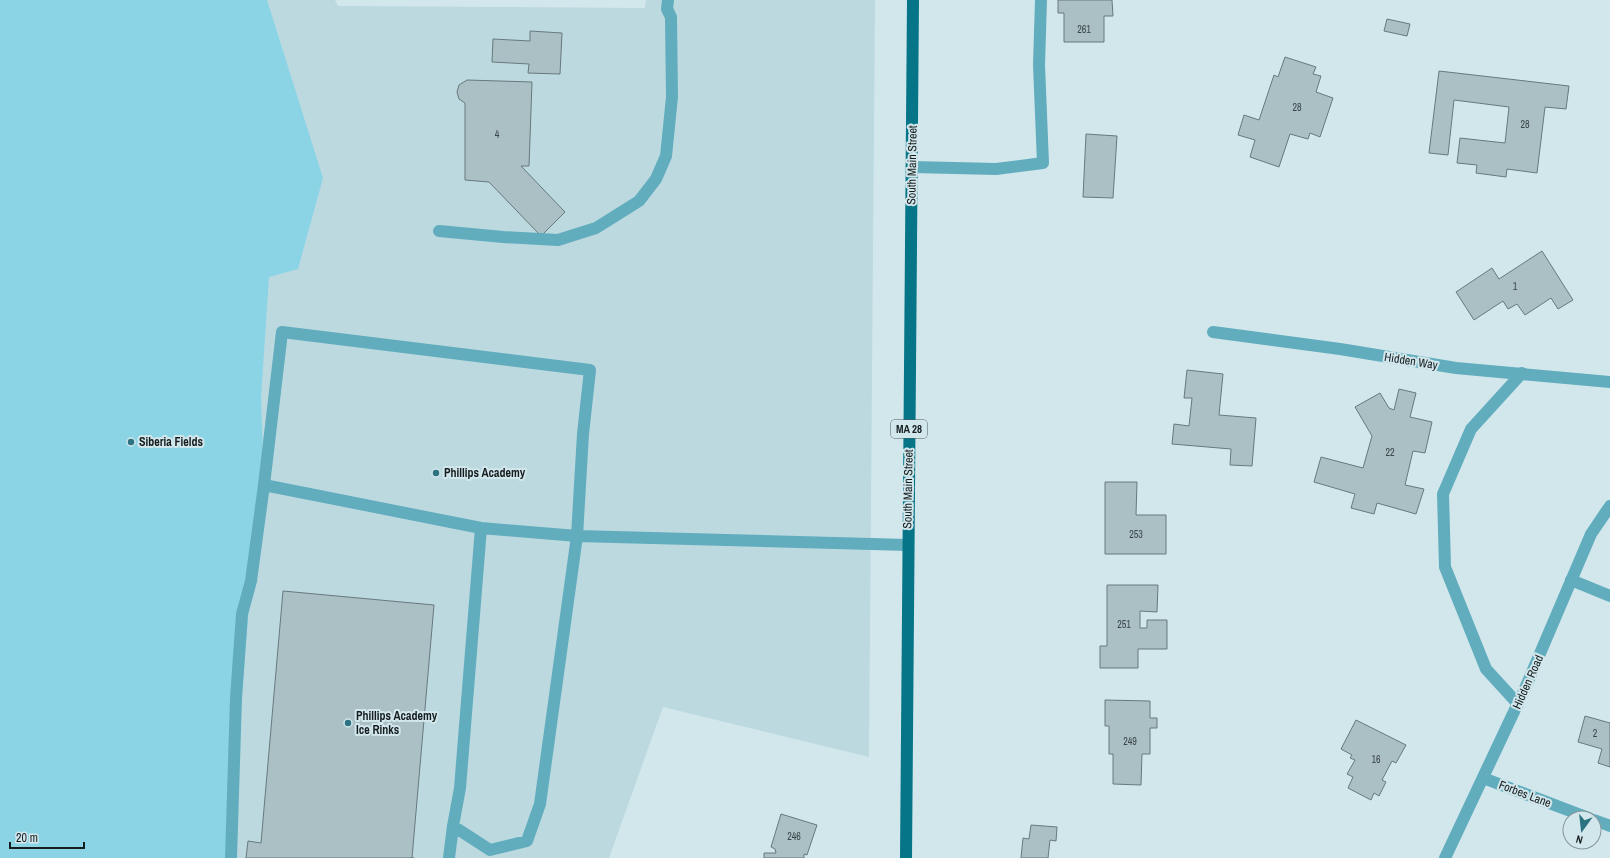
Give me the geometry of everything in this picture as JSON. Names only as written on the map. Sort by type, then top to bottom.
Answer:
[{"type":"main road","name":"South Main Street","points":[[906,858],[913,0]]},
{"type":"street","points":[[439,230],[503,237],[558,240],[596,228],[640,201],[656,179],[666,156],[672,97],[671,17],[667,9],[668,0]]},
{"type":"street","points":[[912,167],[996,169],[1043,163],[1039,65],[1041,0]]},
{"type":"street","points":[[230,858],[236,698],[242,614],[251,581],[282,332],[590,370],[583,434],[577,536],[540,804],[527,841],[490,850],[453,826]]},
{"type":"street","name":"Hidden Way","points":[[1213,332],[1340,349],[1456,368],[1610,382]]},
{"type":"street","points":[[1518,704],[1486,668],[1445,567],[1443,494],[1471,429],[1522,373]]},
{"type":"street","points":[[264,485],[481,528],[577,536],[908,545]]},
{"type":"street","name":"Hidden Road","points":[[1445,858],[1518,704],[1592,534],[1610,506]]},
{"type":"street","points":[[449,858],[460,788],[481,528]]},
{"type":"street","points":[[1571,580],[1610,596]]},
{"type":"street","name":"Forbes Lane","points":[[1483,778],[1568,810]]},
{"type":"shaded area","name":"Phillips Academy","points":[[0,0],[335,0],[338,6],[645,8],[646,0],[875,0],[869,757],[663,707],[609,858],[0,858]]},
{"type":"shaded area","name":"Siberia Fields","points":[[0,0],[267,0],[323,178],[298,269],[269,277],[261,398],[264,485],[251,581],[229,858],[0,858]]},
{"type":"building","points":[[1058,0],[1112,0],[1113,16],[1104,16],[1104,42],[1064,42],[1064,13],[1058,13]]},
{"type":"building","points":[[1387,19],[1410,24],[1407,36],[1384,31]]},
{"type":"building","points":[[530,31],[562,33],[560,74],[528,73],[529,64],[492,62],[493,39],[530,41]]},
{"type":"building","points":[[1285,57],[1316,67],[1313,74],[1321,76],[1316,92],[1333,98],[1320,137],[1310,133],[1308,139],[1290,134],[1279,167],[1250,157],[1255,140],[1238,135],[1244,115],[1259,120],[1274,75],[1278,77]]},
{"type":"building","points":[[1439,71],[1569,86],[1566,109],[1545,107],[1537,173],[1507,169],[1506,177],[1476,173],[1477,165],[1457,163],[1460,138],[1505,143],[1509,107],[1454,100],[1448,155],[1429,153]]},
{"type":"building","points":[[467,80],[532,82],[529,166],[521,166],[565,212],[541,236],[489,182],[465,180],[465,103],[459,99],[457,92],[459,85]]},
{"type":"building","points":[[1086,134],[1117,136],[1113,198],[1083,197]]},
{"type":"building","points":[[1542,251],[1573,300],[1558,309],[1551,298],[1525,315],[1517,304],[1508,309],[1503,301],[1474,320],[1456,292],[1492,268],[1499,279]]},
{"type":"building","points":[[1187,370],[1223,374],[1219,415],[1256,418],[1252,466],[1230,465],[1231,449],[1172,444],[1174,424],[1189,426],[1192,398],[1184,398]]},
{"type":"building","points":[[1399,389],[1416,393],[1410,417],[1432,422],[1425,453],[1413,451],[1405,485],[1424,489],[1416,514],[1377,503],[1374,514],[1351,508],[1355,494],[1314,482],[1321,457],[1363,468],[1372,436],[1355,407],[1380,393],[1389,408],[1394,410]]},
{"type":"building","points":[[1105,482],[1137,482],[1136,515],[1166,515],[1166,554],[1105,554]]},
{"type":"building","points":[[1107,585],[1158,585],[1157,612],[1140,611],[1140,628],[1147,628],[1147,620],[1167,620],[1167,649],[1138,649],[1138,668],[1100,668],[1100,646],[1107,646]]},
{"type":"building","name":"Phillips Academy Ice Rinks","points":[[283,591],[434,605],[412,858],[246,858],[248,841],[261,843]]},
{"type":"building","points":[[1105,700],[1150,701],[1150,718],[1157,718],[1157,728],[1150,728],[1150,754],[1142,754],[1141,785],[1113,784],[1113,754],[1109,754],[1109,726],[1105,726]]},
{"type":"building","points":[[1585,716],[1610,723],[1610,767],[1598,763],[1602,749],[1578,742]]},
{"type":"building","points":[[1356,720],[1406,745],[1396,763],[1392,761],[1382,780],[1386,782],[1379,796],[1374,793],[1371,800],[1348,788],[1353,777],[1347,774],[1355,760],[1350,758],[1352,755],[1341,749]]},
{"type":"building","points":[[781,814],[817,825],[807,855],[804,854],[804,858],[764,858],[764,853],[776,853],[775,849],[771,847]]},
{"type":"building","points":[[1031,825],[1057,827],[1056,841],[1050,840],[1048,858],[1021,858],[1023,838],[1029,839]]},
{"type":"place","name":"Siberia Fields","points":[[131,442]]},
{"type":"place","name":"Phillips Academy","points":[[436,473]]},
{"type":"place","name":"Phillips Academy Ice Rinks","points":[[348,723]]}]
